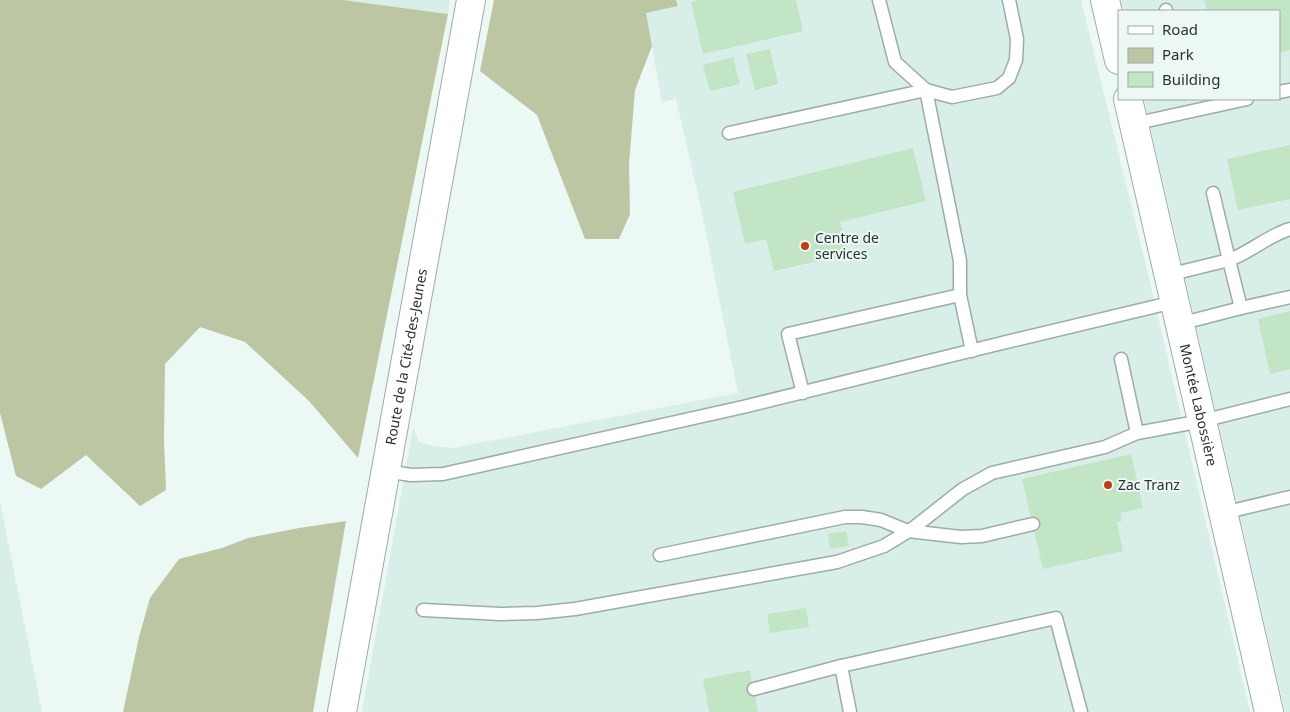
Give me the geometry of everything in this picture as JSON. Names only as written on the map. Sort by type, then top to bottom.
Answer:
[{"type":"main road","name":"Route de la Cité-des-Jeunes","points":[[342,712],[471,0]]},
{"type":"main road","points":[[1105,0],[1118,56]]},
{"type":"main road","name":"Montée Labossière","points":[[1130,111],[1269,712]]},
{"type":"lane","points":[[880,0],[895,62],[926,90],[952,97],[997,88],[1009,78],[1016,60],[1017,38],[1009,0]]},
{"type":"lane","points":[[729,133],[926,90]]},
{"type":"lane","points":[[926,90],[960,261],[960,296],[972,351]]},
{"type":"lane","points":[[1130,111],[1237,100]]},
{"type":"lane","points":[[1212,193],[1241,308]]},
{"type":"lane","points":[[1168,275],[1229,260],[1290,229]]},
{"type":"lane","points":[[802,393],[788,334],[960,296]]},
{"type":"lane","points":[[386,471],[411,475],[443,474],[724,412],[972,351],[1177,313],[1241,308],[1290,297]]},
{"type":"lane","points":[[1121,359],[1137,433]]},
{"type":"lane","points":[[423,610],[501,614],[537,613],[620,602],[837,562],[884,546],[908,531],[963,489],[992,473],[1105,447],[1137,433],[1202,421],[1290,399]]},
{"type":"lane","points":[[1223,513],[1290,497]]},
{"type":"lane","points":[[660,555],[845,517],[881,520],[908,531],[961,537],[982,536],[1033,524]]},
{"type":"lane","points":[[754,689],[841,666],[1056,618],[1081,712]]},
{"type":"lane","points":[[841,666],[850,712]]},
{"type":"shaded area","points":[[343,0],[450,0],[448,14]]},
{"type":"shaded area","points":[[676,0],[1081,0],[1149,278],[1250,712],[362,712],[413,428],[419,442],[433,446],[453,448],[738,393],[702,212],[676,99],[662,102],[646,13],[677,6]]},
{"type":"shaded area","points":[[1121,0],[1290,0],[1290,712],[1285,712],[1144,100],[1280,100],[1280,10],[1124,10]]},
{"type":"shaded area","points":[[0,502],[42,712],[0,712]]},
{"type":"green space","points":[[0,0],[343,0],[448,14],[358,458],[309,401],[245,342],[200,327],[165,364],[164,440],[166,490],[140,506],[86,455],[41,489],[16,476],[0,413]]},
{"type":"green space","points":[[494,0],[676,0],[678,6],[646,13],[652,46],[635,90],[629,164],[630,214],[619,239],[585,239],[537,115],[480,71]]},
{"type":"green space","points":[[346,521],[313,712],[123,712],[139,637],[150,598],[179,559],[222,548],[248,538]]},
{"type":"building","points":[[700,0],[796,0],[803,31],[703,54],[691,2]]},
{"type":"building","points":[[1204,0],[1290,0],[1290,50],[1280,53],[1280,10],[1207,10]]},
{"type":"building","points":[[770,49],[778,84],[755,90],[746,54]]},
{"type":"building","points":[[733,57],[740,84],[710,91],[703,65]]},
{"type":"building","points":[[1290,145],[1290,199],[1238,210],[1227,159]]},
{"type":"building","points":[[913,148],[926,201],[840,222],[848,254],[774,271],[766,239],[745,244],[733,192]]},
{"type":"building","points":[[1290,311],[1290,369],[1270,374],[1258,319]]},
{"type":"building","points":[[1131,454],[1143,508],[1120,513],[1122,521],[1117,522],[1123,551],[1043,569],[1022,479]]},
{"type":"building","points":[[846,531],[849,546],[830,549],[828,534]]},
{"type":"building","points":[[806,608],[809,627],[770,633],[767,614]]},
{"type":"building","points":[[750,670],[758,712],[709,712],[703,679]]},
{"type":"place","name":"Centre de services","points":[[805,246]]},
{"type":"place","name":"Zac Tranz","points":[[1108,485]]}]
